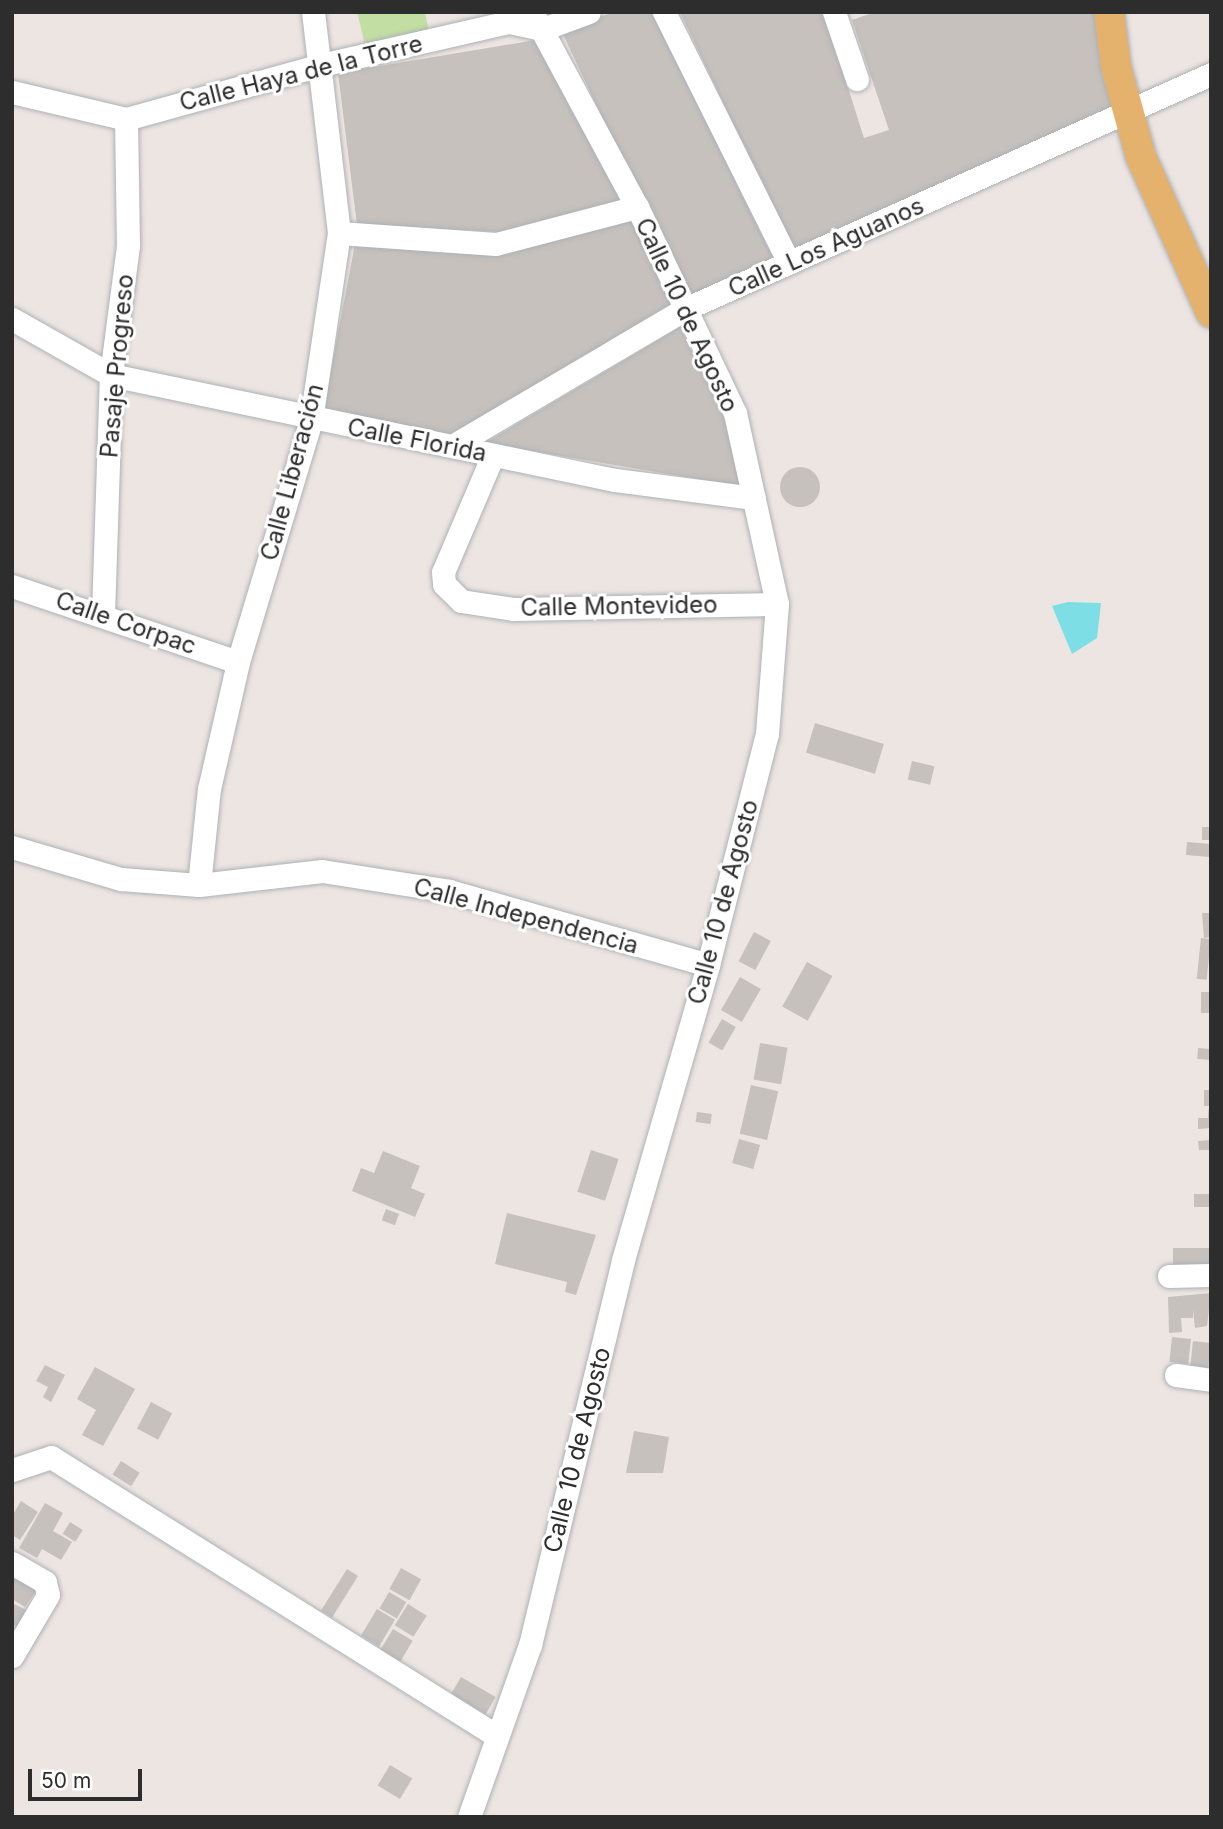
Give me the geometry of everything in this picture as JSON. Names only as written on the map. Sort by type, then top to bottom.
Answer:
[{"type":"main road","points":[[1109,12],[1128,114],[1141,157],[1208,300]]},
{"type":"street","name":"Calle Liberación","points":[[199,885],[209,789],[238,662],[311,420],[339,233],[313,12]]},
{"type":"street","points":[[537,21],[589,12]]},
{"type":"street","points":[[664,12],[789,263]]},
{"type":"street","points":[[839,14],[857,79]]},
{"type":"street","name":"Calle Haya de la Torre","points":[[12,92],[125,119],[321,65],[509,22],[537,21]]},
{"type":"street","name":"Calle 10 de Agosto","points":[[469,1817],[530,1645],[622,1261],[708,965],[767,734],[777,604],[735,413],[637,207],[537,21]]},
{"type":"street","name":"Calle Los Aguanos","points":[[454,445],[685,309],[1128,114],[1211,74]]},
{"type":"street","name":"Pasaje Progreso","points":[[103,614],[111,375],[128,245],[125,119]]},
{"type":"street","points":[[339,233],[496,244],[637,207]]},
{"type":"street","name":"Calle Florida","points":[[12,319],[111,375],[311,420],[454,445],[615,480],[754,498]]},
{"type":"street","name":"Calle Montevideo","points":[[493,455],[443,572],[444,584],[461,601],[514,609],[777,604]]},
{"type":"street","name":"Calle Corpac","points":[[12,586],[103,614],[238,662]]},
{"type":"street","name":"Calle Independencia","points":[[12,846],[121,879],[199,885],[322,871],[449,891],[708,965]]},
{"type":"street","points":[[1169,1276],[1211,1276]]},
{"type":"street","points":[[1176,1375],[1211,1380]]},
{"type":"street","points":[[12,1470],[51,1457],[497,1736]]},
{"type":"street","points":[[12,1563],[47,1589],[47,1602],[12,1656]]},
{"type":"green space","points":[[357,12],[425,12],[429,32],[366,49]]},
{"type":"water","points":[[1068,602],[1101,603],[1097,638],[1072,654],[1052,606]]},
{"type":"building","points":[[614,12],[664,12],[780,258],[688,299],[561,30]]},
{"type":"building","points":[[680,12],[824,12],[864,138],[889,130],[852,20],[875,12],[1092,12],[1098,14],[1119,109],[794,252]]},
{"type":"building","points":[[548,38],[625,204],[500,232],[357,225],[338,73]]},
{"type":"building","points":[[632,220],[674,305],[455,435],[323,412],[355,244],[486,253]]},
{"type":"building","points":[[680,327],[724,418],[740,486],[485,443]]},
{"type":"building","points":[[800,467],[808,468],[814,473],[819,479],[819,495],[814,501],[808,506],[800,507],[792,506],[786,501],[781,495],[780,487],[781,479],[786,473],[792,468]]},
{"type":"building","points":[[815,723],[884,744],[875,774],[806,753]]},
{"type":"building","points":[[912,761],[934,766],[930,785],[908,780]]},
{"type":"building","points":[[1202,827],[1211,827],[1211,840],[1202,840]]},
{"type":"building","points":[[1187,842],[1211,844],[1210,857],[1186,855]]},
{"type":"building","points":[[1202,913],[1211,913],[1211,937],[1204,938]]},
{"type":"building","points":[[754,932],[771,941],[755,970],[739,961]]},
{"type":"building","points":[[1201,938],[1211,939],[1207,980],[1197,979]]},
{"type":"building","points":[[807,962],[832,976],[808,1021],[782,1007]]},
{"type":"building","points":[[740,977],[761,989],[742,1022],[721,1010]]},
{"type":"building","points":[[1201,992],[1211,992],[1211,1013],[1201,1013]]},
{"type":"building","points":[[722,1019],[736,1027],[722,1050],[708,1042]]},
{"type":"building","points":[[760,1043],[788,1048],[781,1084],[754,1079]]},
{"type":"building","points":[[1198,1048],[1211,1049],[1210,1060],[1197,1059]]},
{"type":"building","points":[[751,1085],[778,1091],[767,1140],[740,1134]]},
{"type":"building","points":[[1204,1090],[1211,1090],[1211,1106],[1204,1106]]},
{"type":"building","points":[[1208,1107],[1211,1128],[1198,1129],[1198,1118],[1208,1118]]},
{"type":"building","points":[[697,1112],[712,1114],[710,1124],[696,1122]]},
{"type":"building","points":[[739,1139],[760,1145],[753,1169],[732,1163]]},
{"type":"building","points":[[1211,1140],[1211,1150],[1199,1150],[1198,1141]]},
{"type":"building","points":[[591,1150],[619,1159],[605,1201],[577,1192]]},
{"type":"building","points":[[383,1151],[420,1166],[411,1188],[425,1194],[415,1217],[352,1191],[361,1168],[374,1173]]},
{"type":"building","points":[[1194,1194],[1211,1194],[1211,1207],[1194,1207]]},
{"type":"building","points":[[386,1209],[399,1214],[395,1225],[382,1220]]},
{"type":"building","points":[[507,1213],[596,1235],[576,1295],[565,1292],[567,1282],[495,1264]]},
{"type":"building","points":[[1173,1248],[1211,1248],[1211,1266],[1173,1266]]},
{"type":"building","points":[[1211,1293],[1207,1326],[1195,1328],[1193,1309],[1193,1318],[1181,1318],[1182,1332],[1169,1333],[1168,1297]]},
{"type":"building","points":[[1172,1337],[1191,1339],[1188,1364],[1169,1362]]},
{"type":"building","points":[[1193,1341],[1211,1343],[1208,1368],[1190,1366]]},
{"type":"building","points":[[45,1365],[65,1375],[51,1402],[43,1397],[48,1387],[36,1381]]},
{"type":"building","points":[[95,1367],[135,1389],[103,1446],[82,1435],[96,1410],[77,1399]]},
{"type":"building","points":[[151,1402],[172,1413],[158,1440],[137,1428]]},
{"type":"building","points":[[634,1431],[669,1437],[663,1473],[626,1473]]},
{"type":"building","points":[[121,1461],[140,1473],[131,1486],[113,1475]]},
{"type":"building","points":[[21,1501],[38,1512],[20,1540],[12,1535],[12,1516]]},
{"type":"building","points":[[45,1503],[63,1513],[53,1531],[72,1542],[61,1560],[42,1549],[37,1558],[19,1548]]},
{"type":"building","points":[[70,1522],[83,1530],[75,1542],[63,1534]]},
{"type":"building","points":[[401,1568],[421,1579],[409,1600],[389,1589]]},
{"type":"building","points":[[347,1569],[358,1576],[332,1617],[321,1611]]},
{"type":"building","points":[[14,1575],[37,1589],[25,1607],[12,1599]]},
{"type":"building","points":[[389,1592],[406,1602],[397,1618],[380,1608]]},
{"type":"building","points":[[12,1603],[30,1612],[21,1629],[12,1624]]},
{"type":"building","points":[[408,1604],[427,1616],[413,1637],[395,1625]]},
{"type":"building","points":[[377,1609],[395,1620],[379,1646],[361,1636]]},
{"type":"building","points":[[393,1629],[413,1641],[399,1663],[380,1651]]},
{"type":"building","points":[[461,1677],[496,1697],[486,1714],[451,1694]]},
{"type":"building","points":[[390,1765],[412,1778],[400,1799],[378,1786]]}]
